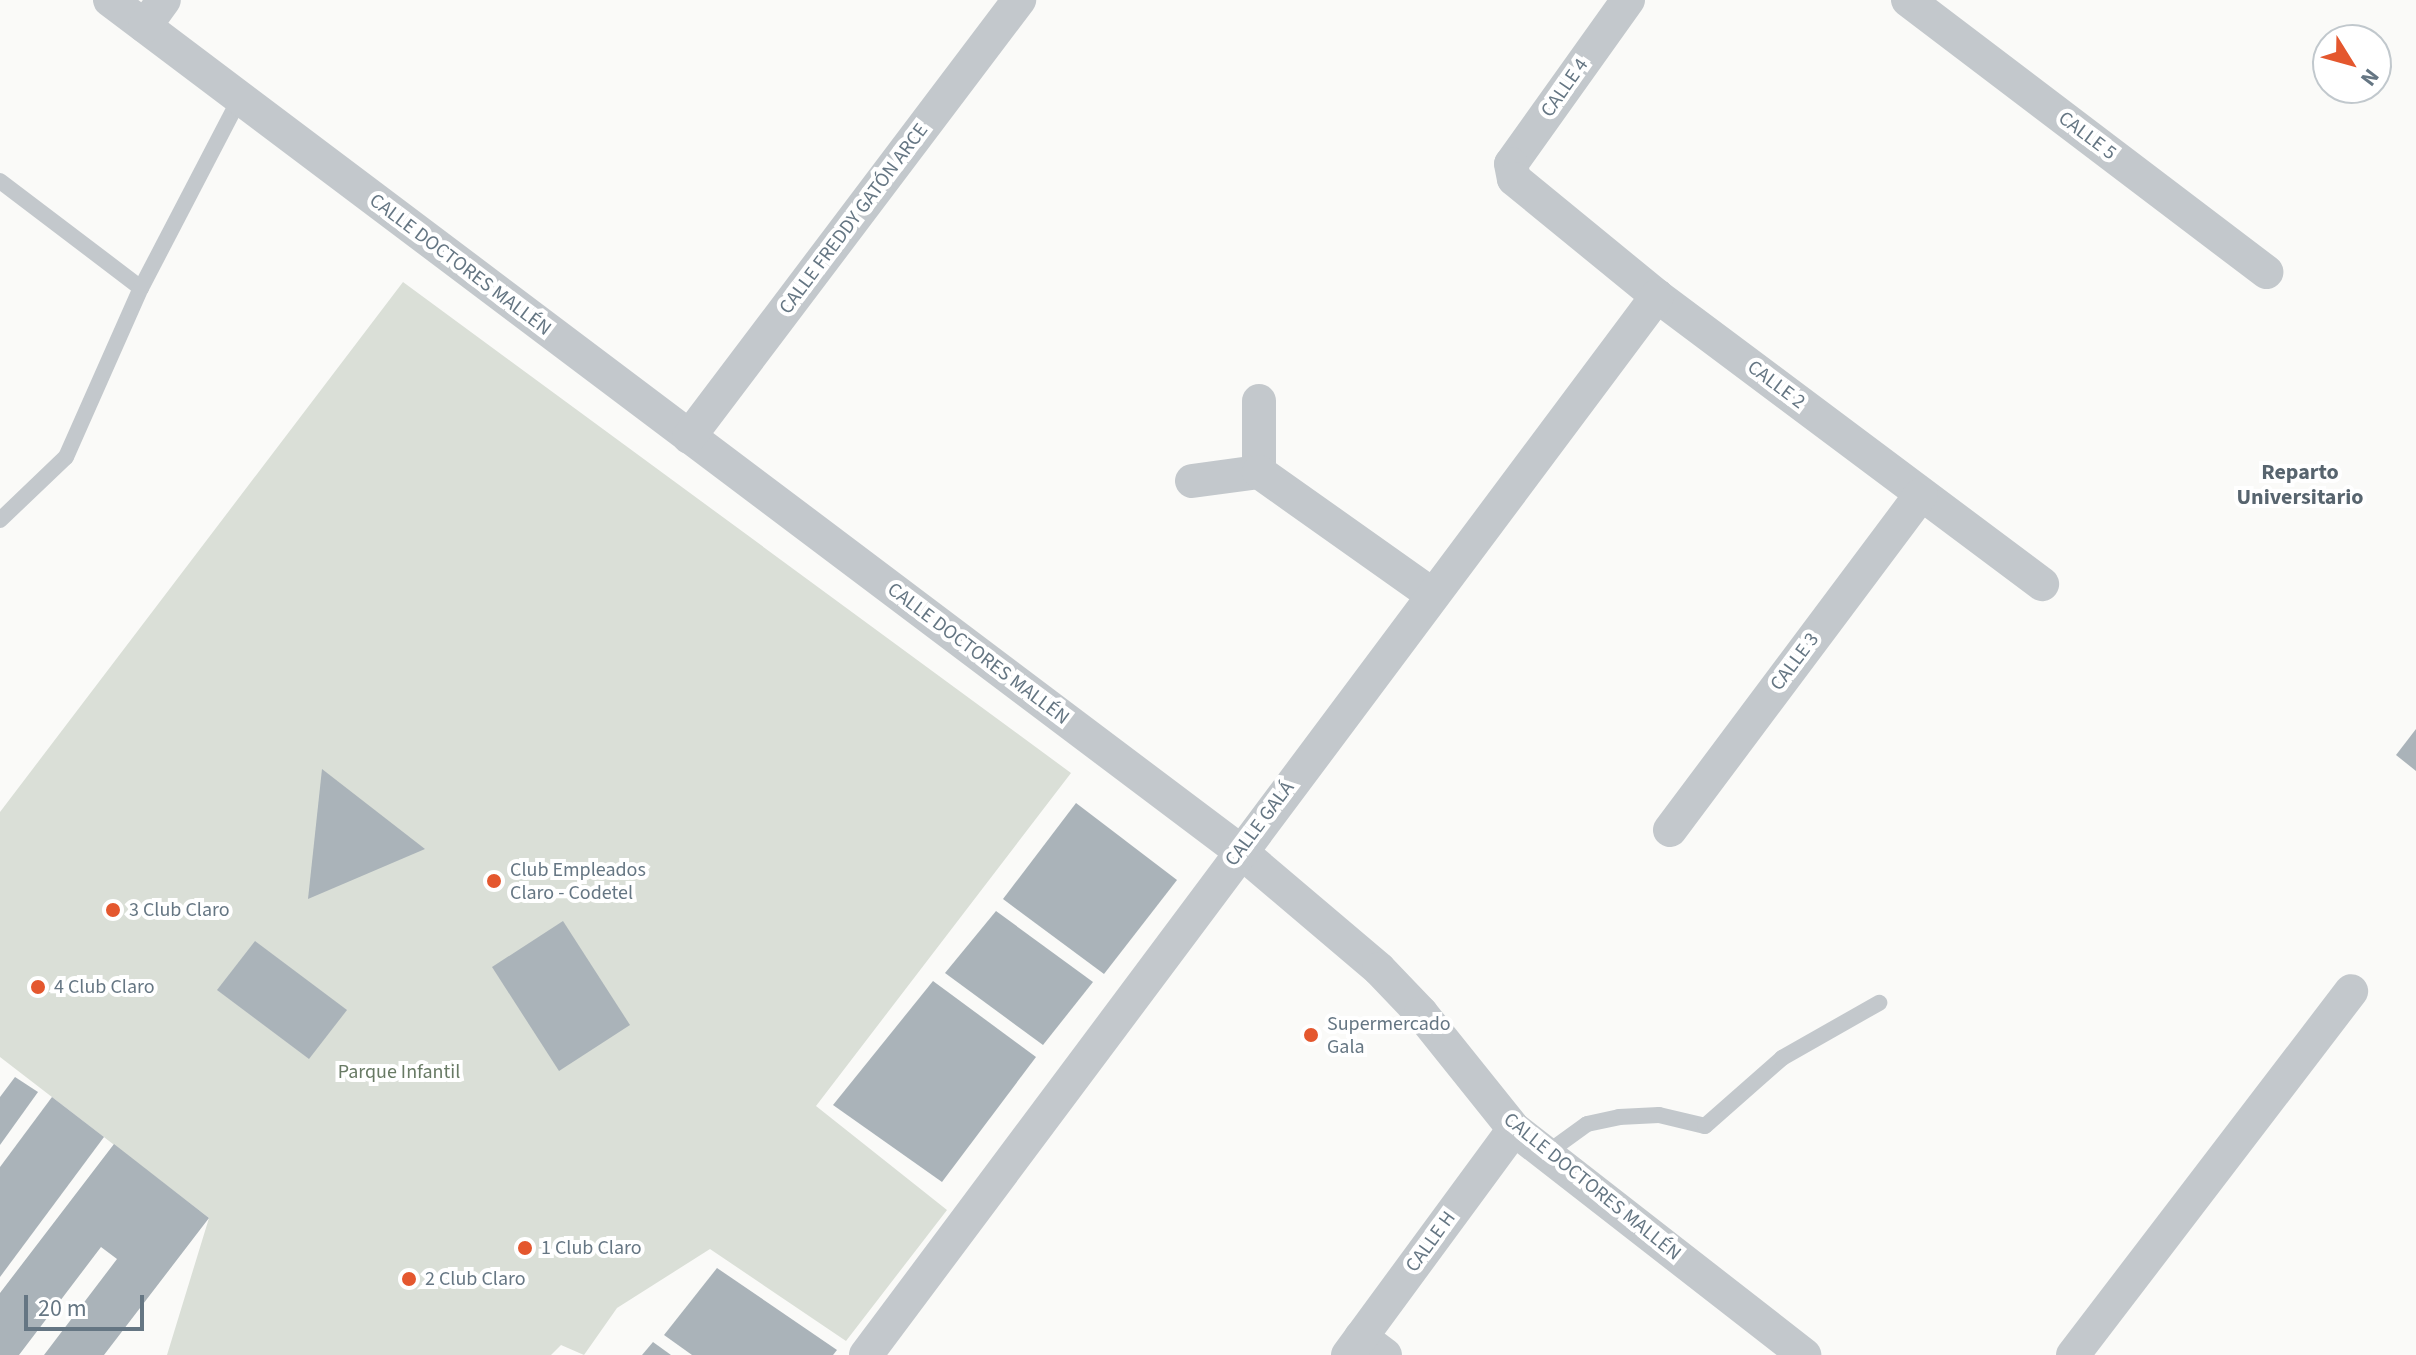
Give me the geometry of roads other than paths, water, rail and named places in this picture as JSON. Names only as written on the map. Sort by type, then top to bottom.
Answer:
[{"type":"street","name":"CALLE DOCTORES MALLÉN","points":[[110,0],[154,13],[240,98],[1240,851],[1379,969],[1514,1129],[1804,1355]]},
{"type":"street","name":"CALLE FREDDY GATÓN ARCE","points":[[689,437],[1019,0]]},
{"type":"street","name":"CALLE 4","points":[[1514,179],[1511,164],[1628,0]]},
{"type":"street","name":"CALLE 5","points":[[1908,0],[2266,272]]},
{"type":"street","name":"CALLE 2","points":[[1514,179],[1657,296],[2042,584]]},
{"type":"street","name":"CALLE GALÁ","points":[[866,1355],[1657,296]]},
{"type":"street","points":[[1259,401],[1259,472]]},
{"type":"street","points":[[1192,481],[1259,472],[1433,595]]},
{"type":"street","name":"CALLE 3","points":[[1670,830],[1921,494]]},
{"type":"street","points":[[2073,1355],[2351,991]]},
{"type":"street","name":"CALLE H","points":[[1365,1349],[1514,1129]]},
{"type":"lane","points":[[0,520],[66,457],[141,288],[240,98]]},
{"type":"lane","points":[[0,181],[141,288]]},
{"type":"lane","points":[[1547,1153],[1587,1124],[1619,1117],[1659,1115],[1705,1126],[1782,1058],[1879,1003]]},
{"type":"place","name":"Club Empleados Claro - Codetel","points":[[494,881]]},
{"type":"place","name":"3 Club Claro","points":[[113,910]]},
{"type":"place","name":"4 Club Claro","points":[[38,987]]},
{"type":"place","name":"Supermercado Gala","points":[[1311,1035]]},
{"type":"place","name":"1 Club Claro","points":[[525,1248]]},
{"type":"place","name":"2 Club Claro","points":[[409,1279]]},
{"type":"district","name":"Reparto Universitario","points":[[2300,484]]},
{"type":"park label","name":"Parque Infantil","points":[[399,1072]]}]
